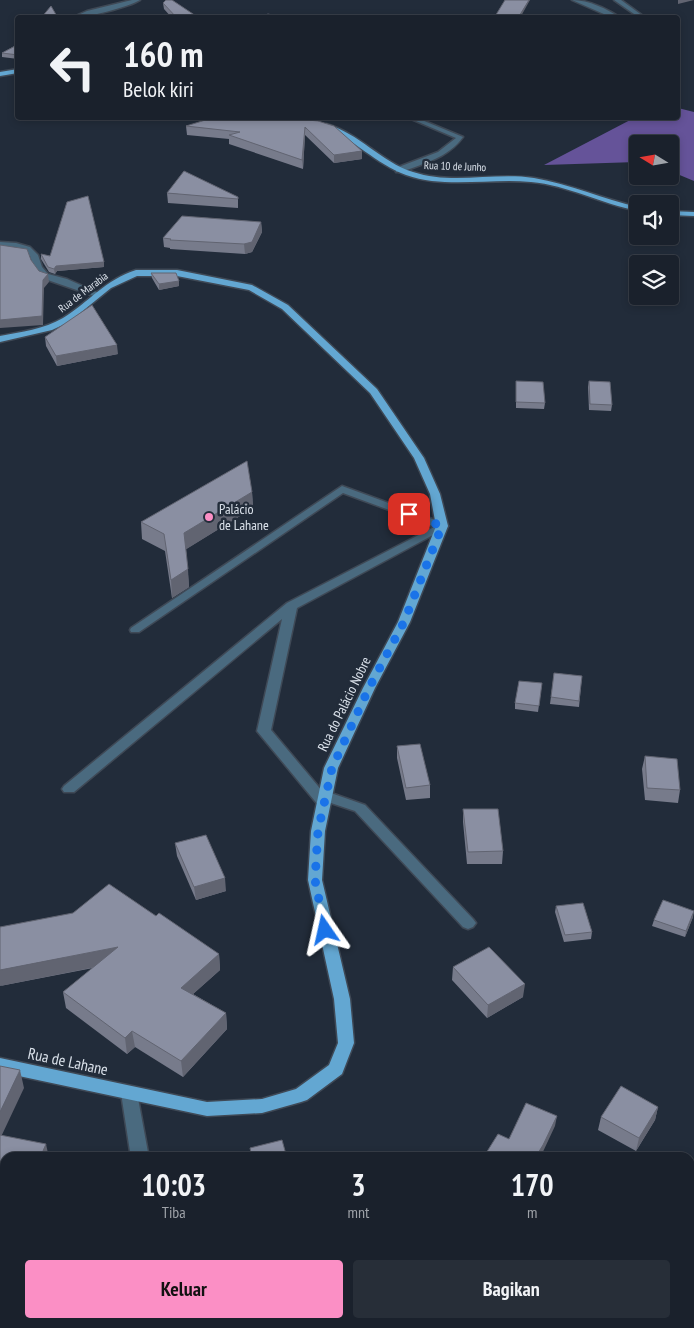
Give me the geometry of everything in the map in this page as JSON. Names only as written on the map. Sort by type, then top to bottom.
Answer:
[{"type":"main road","points":[[0,74],[15,72]]},
{"type":"main road","name":"Rua 10 de Junho","points":[[320,125],[350,136],[399,170],[425,178],[512,179],[547,182],[602,201],[629,207]]},
{"type":"main road","points":[[679,213],[694,214]]},
{"type":"main road","name":"Rua de Marabia","points":[[0,339],[49,328],[66,320],[97,294],[119,280],[136,273],[177,274],[240,285],[263,294],[285,307],[374,391],[418,458],[435,494],[442,526]]},
{"type":"main road","name":"Rua do Palácio Nobre","points":[[129,1093],[207,1109],[262,1106],[301,1095],[336,1069],[346,1043],[342,999],[315,880],[318,831],[332,768],[369,688],[404,622],[442,526]]},
{"type":"main road","name":"Rua de Lahane","points":[[0,1065],[129,1093]]},
{"type":"street","points":[[80,15],[124,6],[137,0]]},
{"type":"street","points":[[575,0],[612,15]]},
{"type":"street","points":[[616,0],[638,15]]},
{"type":"street","points":[[399,170],[456,145],[460,137],[417,120]]},
{"type":"street","points":[[0,244],[27,249],[34,255],[38,267],[45,276],[70,283],[97,294]]},
{"type":"street","points":[[69,789],[291,606],[442,526]]},
{"type":"street","points":[[291,606],[264,731],[325,799],[360,808],[468,923]]},
{"type":"street","points":[[129,1093],[139,1152]]},
{"type":"lane","points":[[135,630],[342,489],[442,526]]},
{"type":"shaded area","points":[[680,108],[694,112],[694,181],[679,175],[679,135],[629,135],[629,162],[544,165],[630,120],[680,120]]},
{"type":"building","points":[[166,0],[172,0],[194,15],[174,15],[163,3]]},
{"type":"building","points":[[505,0],[529,0],[520,15],[496,15]]},
{"type":"building","points":[[51,6],[56,15],[44,15]]},
{"type":"building","points":[[15,46],[15,55],[2,53]]},
{"type":"building","points":[[206,120],[318,121],[334,126],[362,151],[334,155],[305,127],[302,160],[229,135],[240,132],[186,126]]},
{"type":"building","points":[[184,171],[238,197],[238,199],[167,193]]},
{"type":"building","points":[[88,196],[104,262],[56,266],[54,269],[48,267],[41,254],[50,256],[67,202]]},
{"type":"building","points":[[182,216],[261,222],[252,242],[244,244],[163,238]]},
{"type":"building","points":[[0,245],[27,249],[31,260],[39,271],[48,274],[43,280],[42,316],[0,320]]},
{"type":"building","points":[[151,273],[176,273],[179,281],[159,284]]},
{"type":"building","points":[[92,305],[117,345],[56,356],[45,337]]},
{"type":"building","points":[[516,381],[543,382],[545,403],[516,402]]},
{"type":"building","points":[[589,381],[610,382],[612,405],[590,404]]},
{"type":"building","points":[[247,461],[252,492],[184,533],[188,569],[171,580],[164,534],[141,522]]},
{"type":"building","points":[[554,673],[582,676],[579,701],[551,697]]},
{"type":"building","points":[[519,681],[542,683],[539,706],[515,703]]},
{"type":"building","points":[[420,744],[430,785],[406,788],[397,746]]},
{"type":"building","points":[[645,756],[677,759],[680,790],[647,788]]},
{"type":"building","points":[[463,809],[498,809],[503,851],[468,852]]},
{"type":"building","points":[[206,835],[225,878],[194,887],[175,843]]},
{"type":"building","points":[[109,884],[156,916],[159,913],[219,954],[181,988],[226,1013],[181,1061],[132,1031],[125,1038],[63,992],[118,947],[0,970],[0,927],[73,913]]},
{"type":"building","points":[[663,900],[694,911],[686,931],[654,920]]},
{"type":"building","points":[[583,903],[592,932],[565,935],[556,906]]},
{"type":"building","points":[[489,947],[525,984],[488,1005],[453,967]]},
{"type":"building","points":[[0,1066],[20,1070],[0,1112]]},
{"type":"building","points":[[621,1086],[658,1107],[639,1138],[601,1117]]},
{"type":"building","points":[[526,1103],[557,1116],[539,1152],[487,1152],[498,1134],[509,1139]]},
{"type":"building","points":[[0,1135],[46,1144],[43,1152],[0,1152]]},
{"type":"building","points":[[282,1140],[285,1152],[251,1152],[250,1148]]},
{"type":"place","name":"Palácio de Lahane","points":[[209,517]]},
{"type":"route","points":[[325,930],[315,880],[318,831],[332,768],[369,688],[404,622],[442,526],[409,514]]}]
